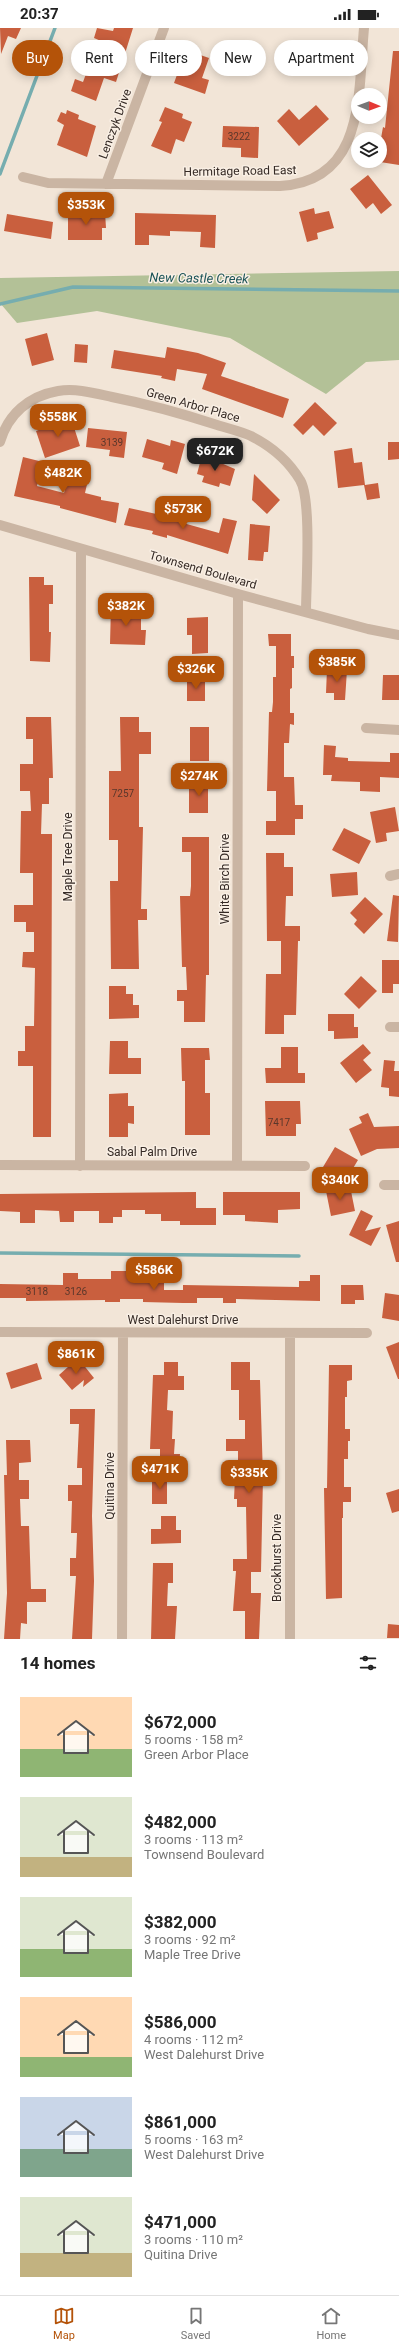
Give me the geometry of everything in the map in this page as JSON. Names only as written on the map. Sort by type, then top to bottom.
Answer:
[{"type":"street","name":"Lenczyk Drive","points":[[106,184],[164,28]]},
{"type":"street","name":"Hermitage Road East","points":[[23,177],[48,184],[297,185],[314,180],[326,172],[336,162],[352,133],[364,28]]},
{"type":"street","name":"Green Arbor Place","points":[[0,442],[4,428],[18,410],[37,398],[58,391],[81,391],[161,407],[250,436],[273,449],[291,466],[301,482],[306,503],[306,612]]},
{"type":"street","name":"Townsend Boulevard","points":[[0,525],[238,594],[368,629],[399,635]]},
{"type":"street","name":"Maple Tree Drive","points":[[80,1166],[81,549]]},
{"type":"street","name":"White Birch Drive","points":[[237,1165],[238,594]]},
{"type":"street","points":[[366,728],[399,730]]},
{"type":"street","name":"Sabal Palm Drive","points":[[0,1165],[305,1166]]},
{"type":"street","points":[[384,1185],[399,1185]]},
{"type":"street","name":"West Dalehurst Drive","points":[[0,1332],[367,1333]]},
{"type":"street","name":"Quitina Drive","points":[[122,1639],[123,1333]]},
{"type":"street","name":"Brockhurst Drive","points":[[290,1333],[290,1639]]},
{"type":"green space","points":[[399,271],[399,360],[366,362],[326,394],[230,338],[97,311],[17,323],[0,303],[0,278]]},
{"type":"building","points":[[0,28],[21,28],[16,39],[8,36],[1,54]]},
{"type":"building","points":[[97,28],[113,31],[114,28],[133,28],[127,47],[127,40],[99,40],[94,38]]},
{"type":"building","points":[[393,51],[399,51],[399,165],[387,163],[387,132],[382,132],[383,127],[385,128],[385,124],[387,124],[387,109]]},
{"type":"building","points":[[202,56],[209,58],[202,78],[209,80],[205,94],[174,83],[177,76],[202,76]]},
{"type":"building","points":[[85,76],[118,76],[116,82],[104,78],[96,101],[71,91],[75,79],[83,82]]},
{"type":"building","points":[[316,105],[329,119],[299,146],[277,121],[289,109],[299,120]]},
{"type":"building","points":[[165,107],[183,114],[182,118],[192,122],[184,142],[176,139],[171,154],[151,146],[162,122],[159,121]]},
{"type":"building","points":[[67,110],[79,115],[78,119],[96,126],[87,157],[57,145],[64,125],[57,121],[61,112],[66,114]]},
{"type":"building","points":[[223,126],[259,127],[258,158],[241,157],[241,148],[222,147]]},
{"type":"building","points":[[368,175],[392,205],[381,214],[373,203],[366,209],[350,189]]},
{"type":"building","points":[[314,208],[315,214],[329,211],[334,228],[317,233],[318,239],[307,242],[299,212]]},
{"type":"building","points":[[90,212],[105,212],[106,228],[102,228],[102,240],[68,240],[68,215],[90,214]]},
{"type":"building","points":[[135,213],[216,215],[215,248],[200,247],[201,232],[170,231],[170,236],[149,235],[149,245],[135,245]]},
{"type":"building","points":[[7,214],[53,222],[51,239],[4,231]]},
{"type":"building","points":[[47,333],[54,360],[32,366],[25,339]]},
{"type":"building","points":[[75,344],[88,345],[87,363],[74,362]]},
{"type":"building","points":[[167,347],[198,353],[226,363],[221,376],[289,399],[283,418],[202,389],[207,374],[177,369],[175,381],[161,378],[162,376],[111,368],[114,350],[165,358]]},
{"type":"building","points":[[315,402],[337,423],[324,436],[313,425],[303,435],[293,425]]},
{"type":"building","points":[[71,418],[80,446],[45,458],[36,431]]},
{"type":"building","points":[[88,428],[127,432],[124,458],[109,456],[110,450],[86,447]]},
{"type":"building","points":[[147,439],[170,446],[171,440],[185,444],[177,474],[162,469],[164,463],[142,457]]},
{"type":"building","points":[[388,442],[399,442],[399,459],[388,460]]},
{"type":"building","points":[[352,448],[354,463],[362,462],[365,485],[378,483],[380,498],[367,500],[364,485],[338,488],[334,451]]},
{"type":"building","points":[[202,455],[235,469],[230,486],[220,483],[219,487],[202,482],[204,476],[197,474]]},
{"type":"building","points":[[23,457],[43,462],[37,486],[64,493],[68,475],[88,480],[85,493],[101,497],[101,500],[119,503],[116,523],[60,508],[60,506],[14,496]]},
{"type":"building","points":[[254,474],[280,500],[267,514],[252,500]]},
{"type":"building","points":[[129,508],[184,520],[183,523],[219,533],[223,518],[237,521],[228,554],[167,535],[167,538],[152,534],[153,531],[124,525]]},
{"type":"building","points":[[250,524],[270,526],[268,552],[264,552],[263,561],[248,560]]},
{"type":"building","points":[[29,577],[44,577],[44,585],[53,585],[53,604],[49,604],[49,632],[51,632],[50,662],[30,661]]},
{"type":"building","points":[[111,606],[135,606],[135,616],[141,616],[141,630],[146,630],[145,645],[110,644]]},
{"type":"building","points":[[208,617],[208,653],[192,654],[192,635],[187,635],[187,618]]},
{"type":"building","points":[[268,634],[291,634],[291,656],[294,656],[294,668],[292,668],[292,688],[290,689],[290,713],[294,713],[294,725],[290,724],[289,743],[284,743],[284,777],[294,777],[295,805],[303,805],[303,819],[295,819],[295,835],[266,835],[266,821],[276,821],[276,791],[267,791],[269,712],[272,712],[273,677],[276,677],[276,646],[269,646]]},
{"type":"building","points":[[327,669],[347,670],[345,700],[334,700],[334,693],[326,693]]},
{"type":"building","points":[[383,675],[399,675],[399,700],[382,700]]},
{"type":"building","points":[[187,679],[205,679],[205,701],[187,701]]},
{"type":"building","points":[[26,717],[51,717],[53,778],[49,778],[49,804],[42,804],[41,834],[52,834],[51,1137],[33,1137],[33,1066],[18,1066],[18,1051],[25,1051],[25,1026],[34,1026],[35,968],[22,967],[23,952],[34,952],[34,932],[26,932],[26,922],[14,922],[14,905],[33,905],[33,873],[20,873],[21,811],[31,811],[30,791],[20,791],[20,764],[33,764],[33,739],[26,739]]},
{"type":"building","points":[[120,717],[139,717],[139,732],[151,732],[151,754],[139,754],[139,827],[143,827],[141,909],[147,909],[147,920],[138,920],[139,969],[111,969],[110,881],[118,881],[118,840],[109,840],[109,771],[121,771]]},
{"type":"building","points":[[190,727],[209,727],[209,761],[190,761]]},
{"type":"building","points":[[324,745],[336,746],[335,757],[348,758],[348,761],[390,762],[390,753],[399,753],[399,778],[380,777],[380,792],[360,791],[360,782],[331,781],[332,775],[323,775]]},
{"type":"building","points":[[208,780],[208,813],[189,813],[189,781]]},
{"type":"building","points":[[395,807],[399,831],[386,833],[387,841],[376,843],[370,812]]},
{"type":"building","points":[[344,828],[371,841],[359,864],[332,850]]},
{"type":"building","points":[[182,837],[209,837],[209,975],[206,975],[205,1022],[184,1022],[184,1001],[177,1001],[177,990],[187,990],[186,967],[182,967],[180,896],[190,896],[191,886],[191,852],[182,852]]},
{"type":"building","points":[[266,853],[284,853],[284,867],[293,867],[293,896],[286,896],[285,926],[300,926],[300,941],[298,941],[296,1015],[284,1015],[284,1034],[265,1034],[266,974],[281,974],[281,941],[267,941]]},
{"type":"building","points":[[357,872],[358,895],[332,897],[330,874]]},
{"type":"building","points":[[393,895],[399,896],[398,942],[387,941]]},
{"type":"building","points":[[365,897],[383,914],[364,934],[354,924],[357,920],[350,913]]},
{"type":"building","points":[[382,960],[399,960],[399,984],[393,984],[393,993],[382,993]]},
{"type":"building","points":[[361,976],[377,991],[359,1009],[344,994]]},
{"type":"building","points":[[109,986],[126,986],[126,994],[133,994],[133,1005],[139,1005],[139,1018],[109,1019]]},
{"type":"building","points":[[328,1014],[354,1014],[354,1027],[358,1027],[358,1038],[334,1039],[334,1031],[328,1031]]},
{"type":"building","points":[[110,1041],[128,1041],[128,1058],[141,1058],[141,1074],[109,1074]]},
{"type":"building","points":[[363,1044],[371,1053],[363,1060],[372,1070],[356,1083],[340,1063]]},
{"type":"building","points":[[281,1047],[298,1047],[298,1073],[305,1073],[305,1083],[266,1083],[265,1068],[281,1068]]},
{"type":"building","points":[[181,1048],[209,1048],[210,1060],[205,1060],[205,1093],[210,1093],[210,1135],[185,1135],[185,1081],[182,1081]]},
{"type":"building","points":[[384,1060],[395,1061],[394,1071],[399,1071],[399,1097],[389,1096],[389,1088],[381,1087]]},
{"type":"building","points":[[128,1093],[128,1106],[134,1106],[134,1124],[128,1123],[128,1137],[109,1137],[109,1094]]},
{"type":"building","points":[[265,1101],[300,1101],[301,1124],[296,1124],[296,1136],[266,1136]]},
{"type":"building","points":[[368,1113],[374,1127],[399,1126],[399,1148],[377,1149],[361,1156],[349,1129],[362,1123],[359,1117]]},
{"type":"building","points":[[335,1147],[358,1160],[346,1180],[323,1167]]},
{"type":"building","points":[[350,1186],[355,1211],[331,1216],[326,1191]]},
{"type":"building","points":[[196,1192],[196,1208],[216,1208],[216,1225],[180,1225],[180,1221],[161,1221],[161,1214],[145,1214],[145,1210],[122,1210],[122,1217],[113,1217],[113,1223],[99,1223],[99,1211],[74,1211],[74,1222],[60,1222],[59,1211],[35,1210],[35,1223],[20,1223],[20,1212],[0,1211],[0,1194]]},
{"type":"building","points":[[223,1192],[300,1192],[300,1209],[278,1210],[278,1223],[245,1221],[245,1215],[223,1215]]},
{"type":"building","points":[[361,1210],[373,1216],[365,1231],[381,1227],[371,1246],[349,1235]]},
{"type":"building","points":[[399,1221],[399,1262],[396,1262],[386,1225]]},
{"type":"building","points":[[111,1271],[133,1271],[133,1276],[164,1276],[164,1290],[183,1290],[183,1285],[299,1287],[299,1281],[310,1281],[310,1275],[320,1275],[320,1301],[236,1299],[236,1303],[223,1303],[223,1298],[197,1298],[197,1303],[183,1303],[143,1302],[143,1299],[120,1299],[120,1302],[105,1302],[105,1300],[26,1301],[26,1298],[0,1298],[0,1284],[63,1285],[63,1273],[78,1273],[78,1279],[111,1279]]},
{"type":"building","points":[[341,1285],[363,1285],[364,1300],[355,1300],[355,1304],[341,1304]]},
{"type":"building","points":[[385,1293],[399,1295],[399,1321],[382,1318]]},
{"type":"building","points":[[399,1342],[399,1379],[398,1379],[386,1347]]},
{"type":"building","points":[[78,1358],[94,1378],[83,1387],[84,1380],[72,1390],[59,1375]]},
{"type":"building","points":[[164,1362],[178,1362],[178,1376],[184,1376],[184,1390],[168,1390],[167,1410],[173,1411],[172,1439],[175,1439],[174,1454],[180,1454],[179,1467],[160,1466],[160,1449],[150,1449],[153,1375],[164,1375]]},
{"type":"building","points":[[231,1362],[250,1362],[250,1380],[260,1380],[263,1477],[261,1572],[251,1572],[251,1593],[261,1593],[259,1639],[245,1639],[245,1611],[233,1611],[236,1571],[233,1571],[233,1559],[247,1559],[246,1507],[237,1507],[237,1499],[234,1499],[235,1477],[238,1477],[238,1451],[226,1451],[226,1439],[245,1439],[245,1420],[239,1420],[239,1390],[231,1390]]},
{"type":"building","points":[[37,1363],[42,1379],[11,1389],[6,1373]]},
{"type":"building","points":[[329,1365],[352,1365],[352,1380],[347,1381],[347,1397],[345,1397],[345,1429],[350,1429],[350,1441],[348,1441],[348,1459],[344,1459],[344,1487],[351,1487],[351,1502],[343,1502],[342,1598],[326,1599],[324,1488],[327,1488]]},
{"type":"building","points":[[70,1409],[95,1409],[92,1516],[94,1581],[92,1639],[72,1639],[76,1576],[70,1576],[70,1558],[76,1558],[77,1533],[71,1533],[72,1501],[68,1501],[68,1485],[82,1485],[82,1468],[77,1468],[79,1424],[70,1424]]},
{"type":"building","points":[[6,1440],[30,1440],[31,1462],[19,1463],[19,1480],[29,1480],[29,1499],[20,1499],[21,1526],[29,1526],[31,1589],[46,1589],[46,1602],[27,1602],[27,1624],[21,1623],[20,1639],[4,1639],[7,1593],[4,1475],[7,1475]]},
{"type":"building","points":[[152,1475],[167,1475],[167,1504],[152,1504]]},
{"type":"building","points":[[399,1489],[399,1511],[392,1513],[386,1493]]},
{"type":"building","points":[[161,1516],[176,1516],[176,1530],[181,1530],[181,1543],[151,1544],[151,1529],[161,1529]]},
{"type":"building","points":[[153,1563],[173,1563],[173,1583],[168,1583],[167,1606],[177,1606],[175,1639],[151,1639]]},
{"type":"building","points":[[388,1624],[399,1625],[399,1638],[387,1638]]},
{"type":"waterway","points":[[0,174],[55,28]]},
{"type":"waterway","name":"New Castle Creek","points":[[0,304],[73,287],[399,291]]},
{"type":"waterway","points":[[0,1253],[299,1256]]}]
